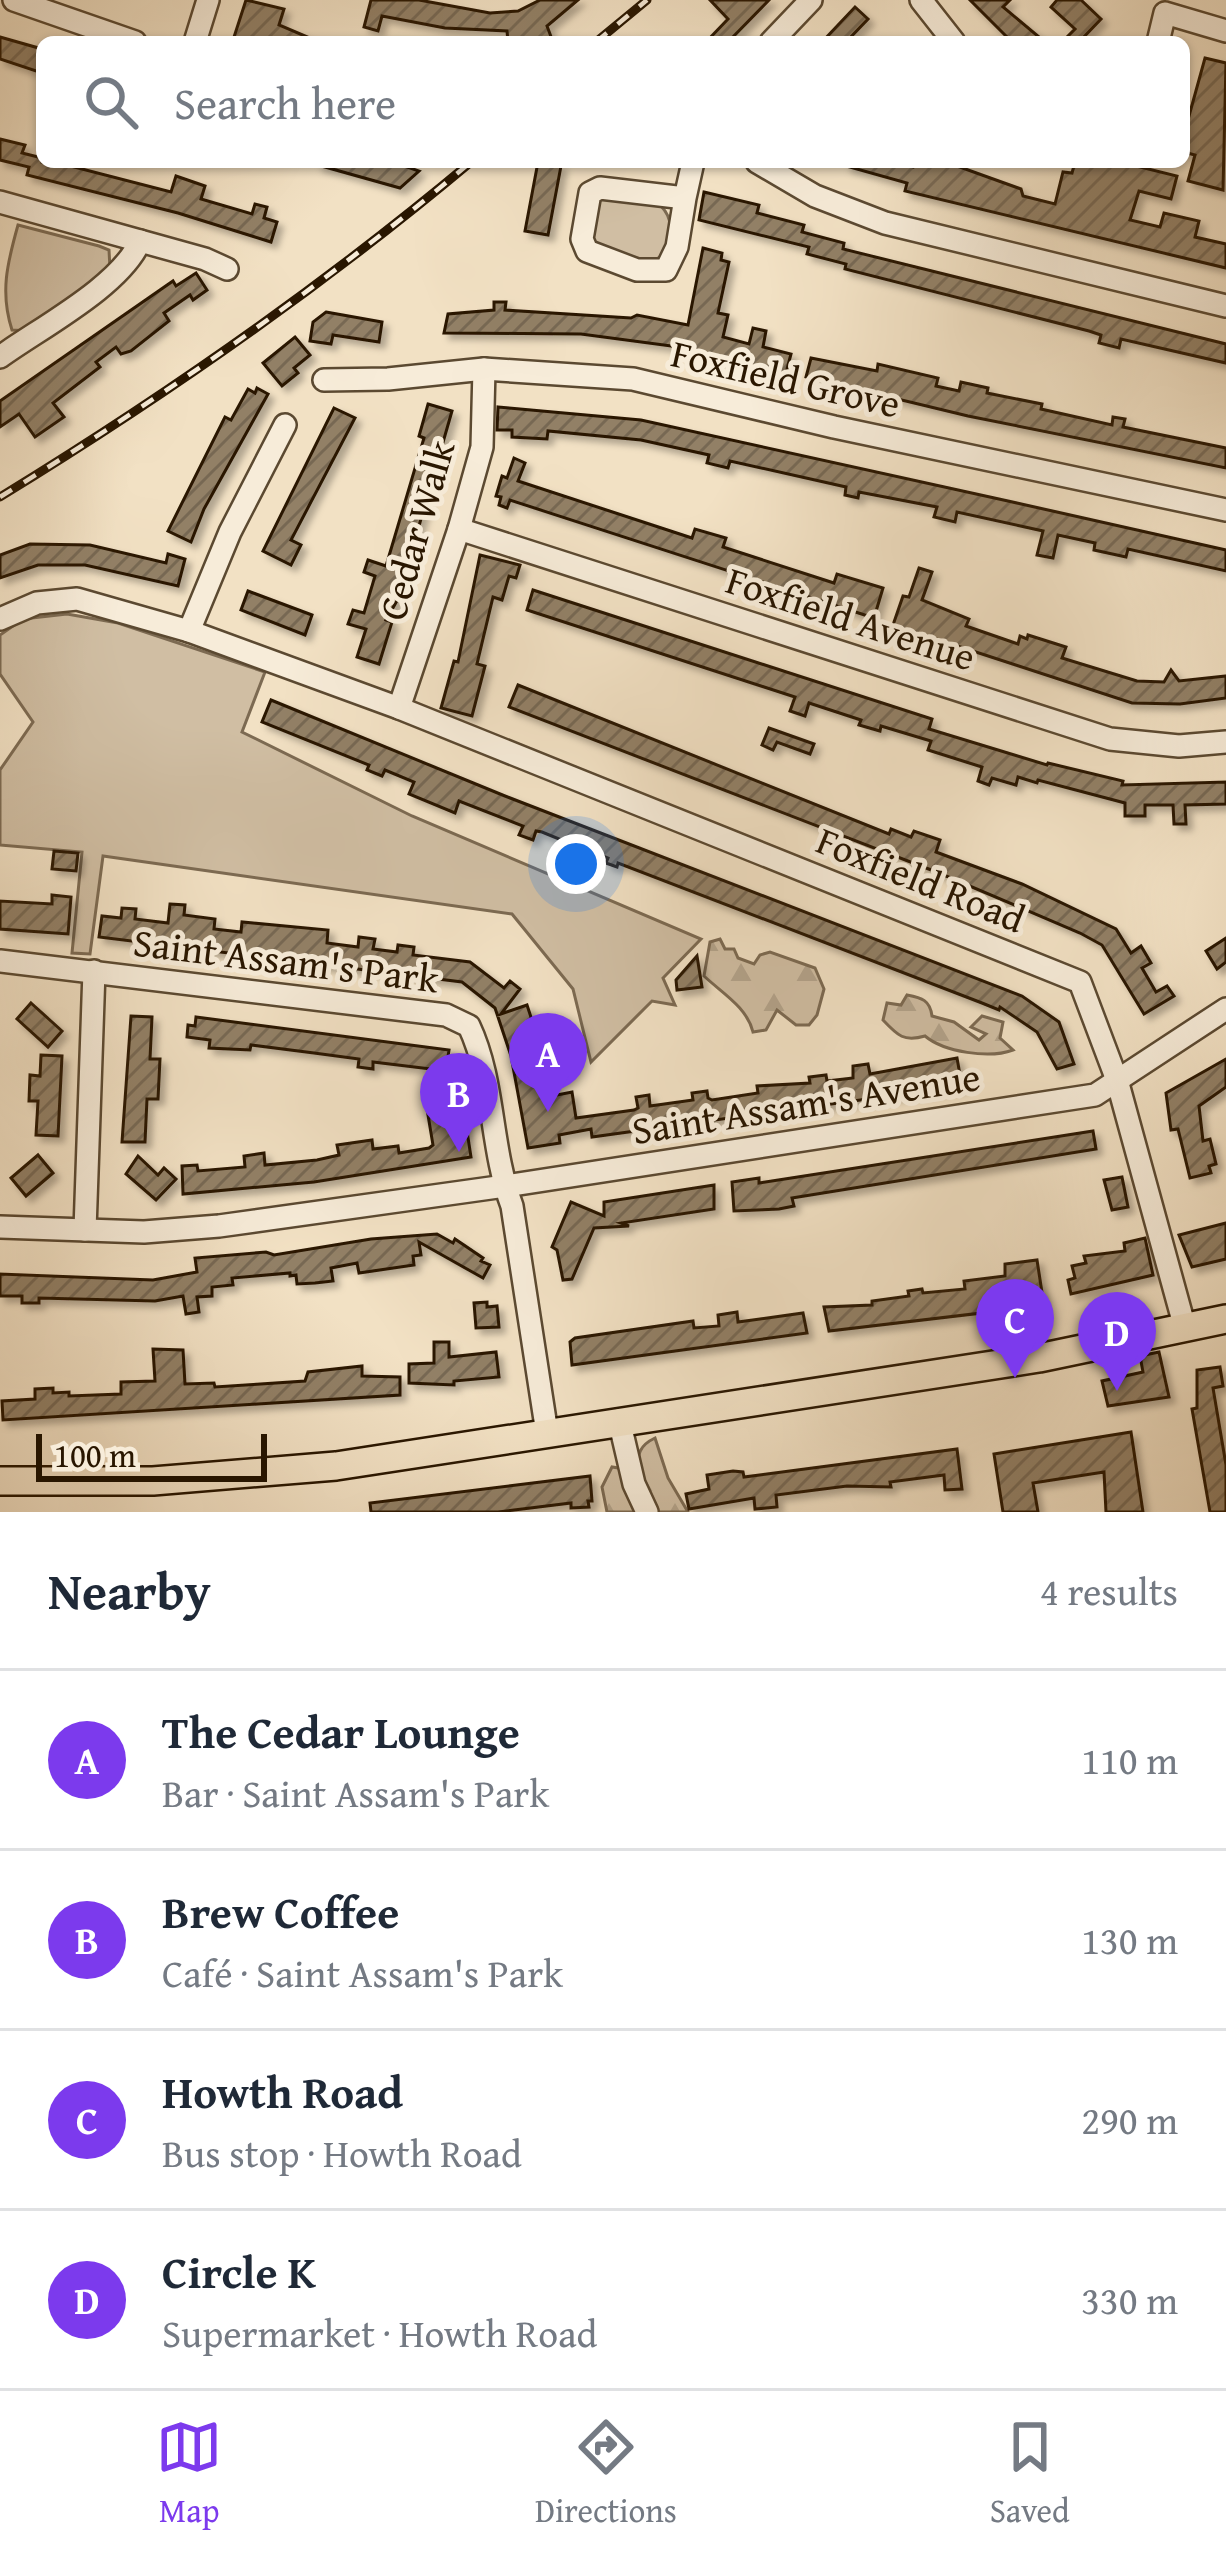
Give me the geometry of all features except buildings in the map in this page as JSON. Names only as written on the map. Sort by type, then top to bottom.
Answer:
[{"type":"main road","points":[[0,1481],[240,1477],[1013,1362],[1226,1319]]},
{"type":"street","points":[[14,0],[118,36]]},
{"type":"street","points":[[197,36],[208,0]]},
{"type":"street","points":[[777,36],[811,0]]},
{"type":"street","points":[[921,0],[950,36]]},
{"type":"street","points":[[1157,7],[1226,31]]},
{"type":"street","points":[[685,198],[600,188],[590,194],[583,238],[587,251],[637,270],[666,270],[677,247],[692,168]]},
{"type":"street","points":[[767,168],[815,196],[885,224],[1226,306]]},
{"type":"street","points":[[0,202],[227,268]]},
{"type":"street","points":[[0,356],[116,274],[140,242]]},
{"type":"street","name":"Foxfield Grove","points":[[325,380],[388,379],[484,368],[633,379],[856,432],[1226,510]]},
{"type":"street","name":"Cedar Walk","points":[[399,708],[460,529],[482,447],[484,368]]},
{"type":"street","points":[[189,631],[230,532],[286,424]]},
{"type":"street","name":"Foxfield Avenue","points":[[460,529],[1110,739],[1179,746],[1226,742]]},
{"type":"street","name":"Foxfield Road","points":[[0,619],[38,603],[77,599],[189,631],[399,708],[1080,982],[1117,1081],[1185,1328]]},
{"type":"street","name":"Saint Assam's Park","points":[[0,961],[458,1019],[469,1026],[512,1206],[547,1433]]},
{"type":"street","points":[[85,1230],[94,971]]},
{"type":"street","name":"Saint Assam's Avenue","points":[[0,1227],[144,1232],[219,1226],[1095,1095],[1226,1009]]},
{"type":"street","points":[[619,1420],[634,1484],[647,1512]]},
{"type":"green space","points":[[605,195],[660,205],[670,224],[662,257],[642,263],[596,247],[589,226],[598,198]]},
{"type":"green space","points":[[18,225],[109,250],[110,269],[29,331],[12,330],[6,303],[8,266]]},
{"type":"green space","points":[[67,614],[118,623],[265,672],[242,732],[412,816],[701,939],[663,978],[675,1005],[652,1001],[591,1062],[573,989],[512,914],[103,856],[90,954],[72,953],[82,852],[0,845],[0,770],[33,722],[0,674],[0,635],[23,619]]},
{"type":"green space","points":[[720,939],[725,949],[734,949],[738,958],[754,964],[770,952],[815,968],[824,989],[809,1025],[796,1025],[777,1010],[766,1030],[753,1032],[740,1008],[704,976],[710,942]]},
{"type":"green space","points":[[907,995],[924,1001],[932,1016],[954,1022],[979,1040],[986,1034],[971,1027],[982,1016],[1003,1022],[1000,1038],[1013,1050],[967,1052],[925,1036],[902,1036],[883,1020],[887,1003],[901,1005]]},
{"type":"green space","points":[[655,1438],[668,1478],[688,1512],[607,1512],[602,1487],[612,1467],[637,1471],[640,1451]]},
{"type":"railway","points":[[603,36],[647,0]]},
{"type":"railway","points":[[0,497],[242,338],[463,168]]},
{"type":"place","name":"The Cedar Lounge","points":[[548,1112]]},
{"type":"place","name":"Brew Coffee","points":[[459,1152]]},
{"type":"place","name":"Howth Road","points":[[1015,1378]]},
{"type":"place","name":"Circle K","points":[[1117,1391]]}]
